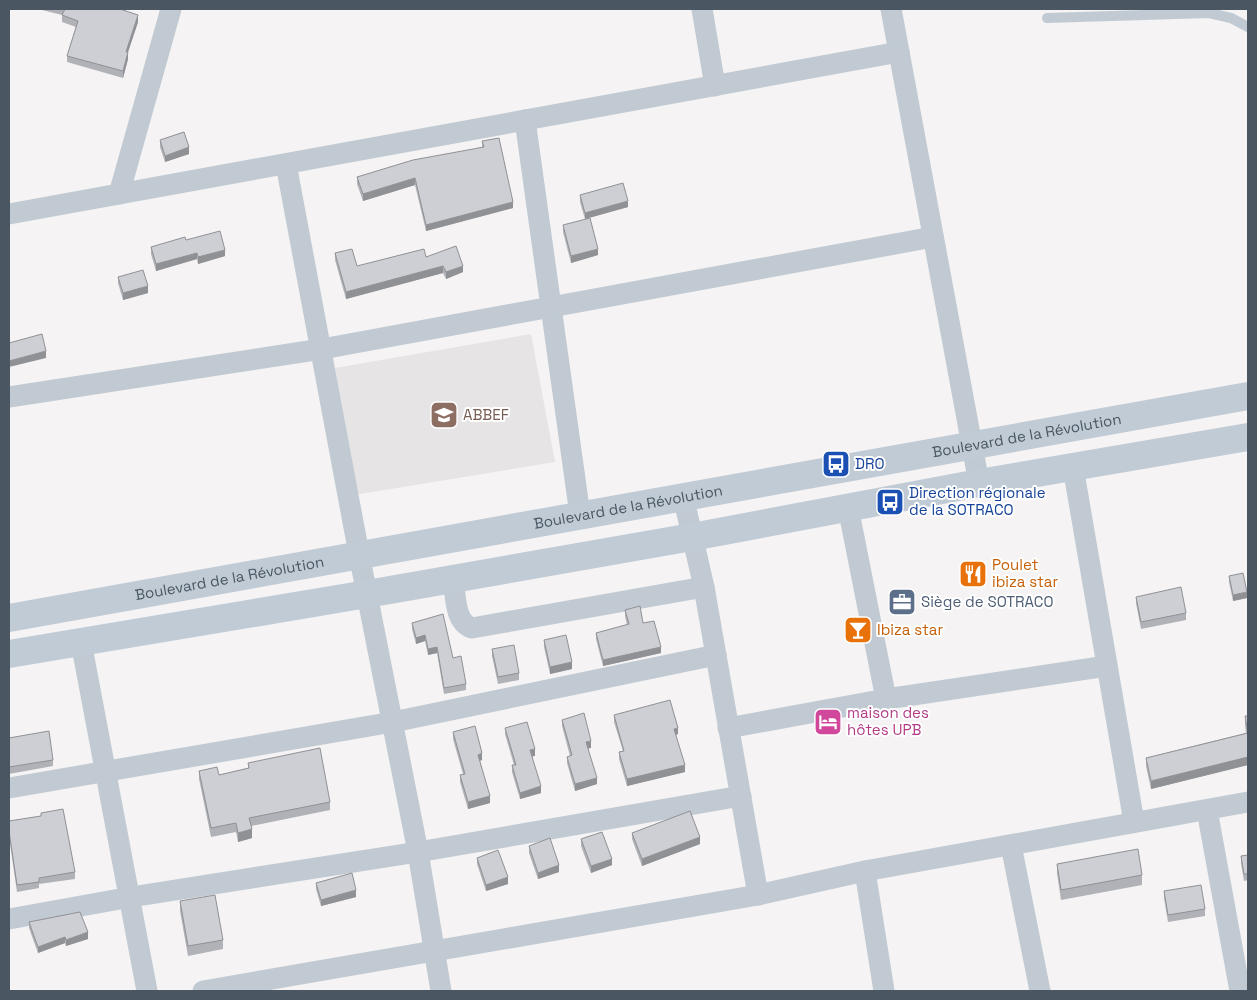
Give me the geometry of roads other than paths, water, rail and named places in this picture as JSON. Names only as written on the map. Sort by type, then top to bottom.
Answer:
[{"type":"main road","name":"Boulevard de la Révolution","points":[[9,618],[1248,396]]},
{"type":"main road","points":[[9,654],[367,594],[692,537],[848,506],[1248,437]]},
{"type":"street","points":[[119,194],[171,9]]},
{"type":"street","points":[[702,9],[715,86]]},
{"type":"street","points":[[890,9],[974,446],[979,483]]},
{"type":"street","points":[[9,214],[899,52]]},
{"type":"street","points":[[525,120],[580,515]]},
{"type":"street","points":[[286,164],[359,554],[418,852],[441,991]]},
{"type":"street","points":[[9,397],[322,349],[933,237]]},
{"type":"street","points":[[1073,467],[1134,822]]},
{"type":"street","points":[[683,496],[704,587],[758,896]]},
{"type":"street","points":[[848,506],[886,699]]},
{"type":"street","points":[[452,579],[460,620],[465,626],[472,628],[704,587]]},
{"type":"street","points":[[81,642],[131,897],[147,991]]},
{"type":"street","points":[[9,788],[393,722],[716,656]]},
{"type":"street","points":[[728,728],[886,699],[1106,666]]},
{"type":"street","points":[[9,919],[131,897],[418,852],[741,796]]},
{"type":"street","points":[[213,990],[758,896],[865,871],[1248,802]]},
{"type":"street","points":[[1206,810],[1240,991]]},
{"type":"street","points":[[1011,845],[1040,991]]},
{"type":"street","points":[[865,871],[884,991]]},
{"type":"lane","points":[[1047,18],[1209,13],[1231,18],[1248,28]]},
{"type":"place","name":"ABBEF","points":[[444,415]]},
{"type":"place","name":"DRO","points":[[836,464]]},
{"type":"place","name":"Direction régionale de la SOTRACO","points":[[890,502]]},
{"type":"place","name":"Poulet ibiza star","points":[[973,574]]},
{"type":"place","name":"Siège de SOTRACO","points":[[902,602]]},
{"type":"place","name":"Ibiza star","points":[[858,630]]},
{"type":"place","name":"maison des hôtes UPB","points":[[828,722]]}]
